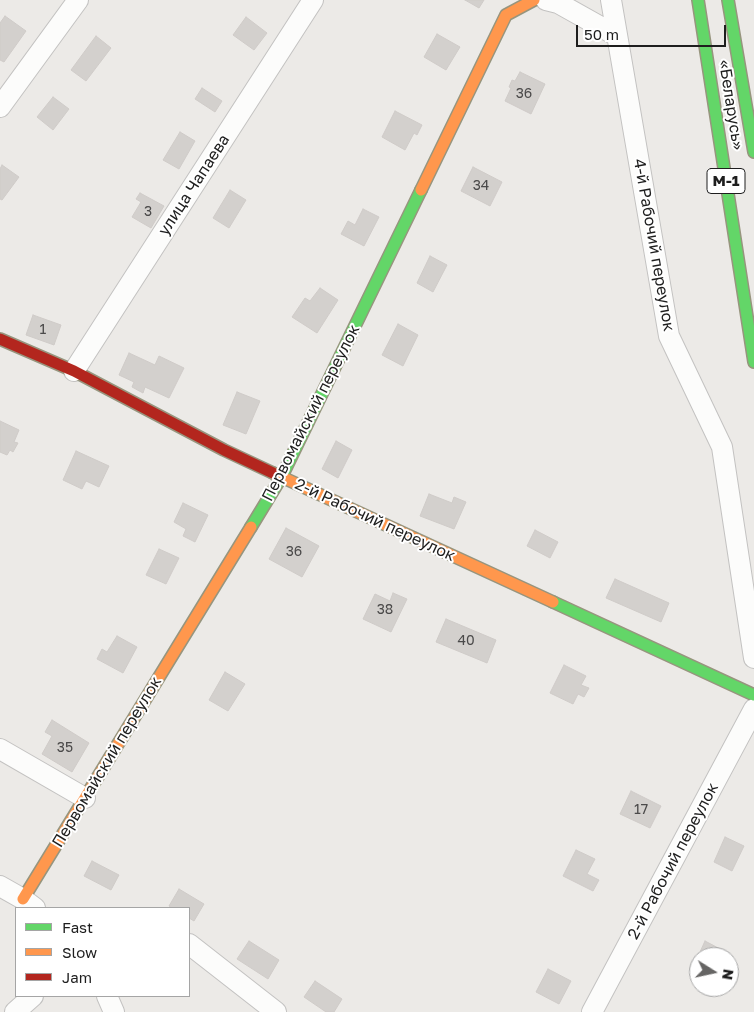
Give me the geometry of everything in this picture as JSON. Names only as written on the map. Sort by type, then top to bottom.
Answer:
[{"type":"main road","name":"Первомайский переулок","points":[[29,904],[85,798],[282,476],[506,15],[534,0]]},
{"type":"main road","name":"«Беларусь»","points":[[698,0],[754,362]]},
{"type":"main road","name":"«Беларусь»","points":[[728,0],[754,152]]},
{"type":"main road","name":"2-й Рабочий переулок","points":[[0,339],[74,371],[224,450],[754,695]]},
{"type":"street","points":[[0,106],[78,0]]},
{"type":"street","name":"улица Чапаева","points":[[74,371],[313,0]]},
{"type":"street","points":[[546,0],[558,3],[617,36]]},
{"type":"street","name":"4-й Рабочий переулок","points":[[611,0],[669,336],[722,447],[754,658]]},
{"type":"street","name":"2-й Рабочий переулок","points":[[592,1012],[754,709]]},
{"type":"street","points":[[0,749],[85,798]]},
{"type":"street","points":[[0,886],[29,904]]},
{"type":"street","points":[[190,945],[276,1012]]},
{"type":"street","points":[[15,1012],[32,997]]},
{"type":"street","points":[[106,997],[114,1012]]},
{"type":"building","points":[[465,0],[484,0],[479,8]]},
{"type":"building","points":[[5,16],[26,31],[4,62],[0,60],[0,23]]},
{"type":"building","points":[[246,17],[267,33],[254,50],[233,35]]},
{"type":"building","points":[[437,34],[460,47],[446,70],[424,57]]},
{"type":"building","points":[[96,36],[111,48],[86,81],[71,70]]},
{"type":"building","points":[[520,72],[545,84],[531,114],[505,101],[511,88],[509,87],[512,80],[515,81]]},
{"type":"building","points":[[202,88],[222,101],[215,112],[195,99]]},
{"type":"building","points":[[53,97],[69,109],[53,130],[37,117]]},
{"type":"building","points":[[395,111],[422,125],[417,135],[414,133],[405,150],[382,137]]},
{"type":"building","points":[[180,132],[195,141],[179,169],[163,160]]},
{"type":"building","points":[[2,165],[19,177],[2,200],[0,199],[0,169]]},
{"type":"building","points":[[473,167],[502,182],[490,206],[461,191]]},
{"type":"building","points":[[230,190],[246,200],[229,228],[213,218]]},
{"type":"building","points":[[140,193],[164,206],[151,228],[132,217],[141,202],[136,199]]},
{"type":"building","points":[[363,209],[379,217],[364,246],[341,234],[348,221],[355,225]]},
{"type":"building","points":[[430,256],[447,265],[433,292],[417,283]]},
{"type":"building","points":[[320,288],[338,300],[317,333],[292,317],[305,298],[310,301]]},
{"type":"building","points":[[33,315],[61,325],[54,345],[26,335]]},
{"type":"building","points":[[398,324],[418,335],[403,366],[382,355]]},
{"type":"building","points":[[129,353],[155,365],[159,356],[184,368],[169,398],[145,387],[143,393],[132,387],[134,382],[119,375]]},
{"type":"building","points":[[237,392],[260,401],[246,434],[223,425]]},
{"type":"building","points":[[0,421],[19,430],[14,442],[18,443],[13,452],[10,450],[7,455],[0,452]]},
{"type":"building","points":[[336,441],[352,450],[338,478],[322,469]]},
{"type":"building","points":[[76,451],[109,466],[99,487],[86,481],[82,489],[63,480]]},
{"type":"building","points":[[429,494],[452,503],[454,497],[466,502],[454,529],[420,516]]},
{"type":"building","points":[[183,503],[208,515],[195,542],[183,536],[186,529],[174,522]]},
{"type":"building","points":[[286,528],[319,546],[302,577],[269,559]]},
{"type":"building","points":[[535,530],[558,542],[550,558],[527,546]]},
{"type":"building","points":[[159,549],[179,558],[166,584],[146,575]]},
{"type":"building","points":[[615,579],[669,603],[661,622],[606,598]]},
{"type":"building","points":[[393,593],[407,599],[391,632],[363,619],[375,594],[390,601]]},
{"type":"building","points":[[446,619],[496,640],[487,663],[436,642]]},
{"type":"building","points":[[117,636],[137,647],[123,673],[97,659],[102,649],[107,652]]},
{"type":"building","points":[[564,665],[586,676],[581,685],[589,688],[584,697],[578,694],[573,704],[550,693]]},
{"type":"building","points":[[225,672],[245,684],[228,711],[209,700]]},
{"type":"building","points":[[52,720],[89,743],[72,772],[42,754],[52,736],[45,732]]},
{"type":"building","points":[[631,791],[661,806],[650,828],[620,814]]},
{"type":"building","points":[[725,837],[744,846],[732,871],[714,862]]},
{"type":"building","points":[[576,850],[595,859],[587,874],[599,880],[593,891],[563,876]]},
{"type":"building","points":[[92,861],[119,875],[111,890],[84,876]]},
{"type":"building","points":[[179,889],[204,904],[194,921],[190,919],[190,907],[169,906]]},
{"type":"building","points":[[249,941],[279,960],[268,979],[237,959]]},
{"type":"building","points":[[705,941],[716,947],[702,947]]},
{"type":"building","points":[[548,969],[571,981],[559,1004],[536,992]]},
{"type":"building","points":[[315,981],[342,999],[334,1012],[326,1012],[304,997]]},
{"type":"traffic: fast","points":[[698,0],[754,362]]},
{"type":"traffic: fast","points":[[728,0],[754,152]]},
{"type":"traffic: fast","points":[[251,527],[282,476],[421,190]]},
{"type":"traffic: fast","points":[[553,602],[754,695]]},
{"type":"traffic: slow","points":[[421,190],[506,15],[534,0]]},
{"type":"traffic: slow","points":[[273,473],[553,602]]},
{"type":"traffic: slow","points":[[23,899],[251,527]]},
{"type":"traffic: jam","points":[[0,339],[74,371],[224,450],[273,473]]}]
